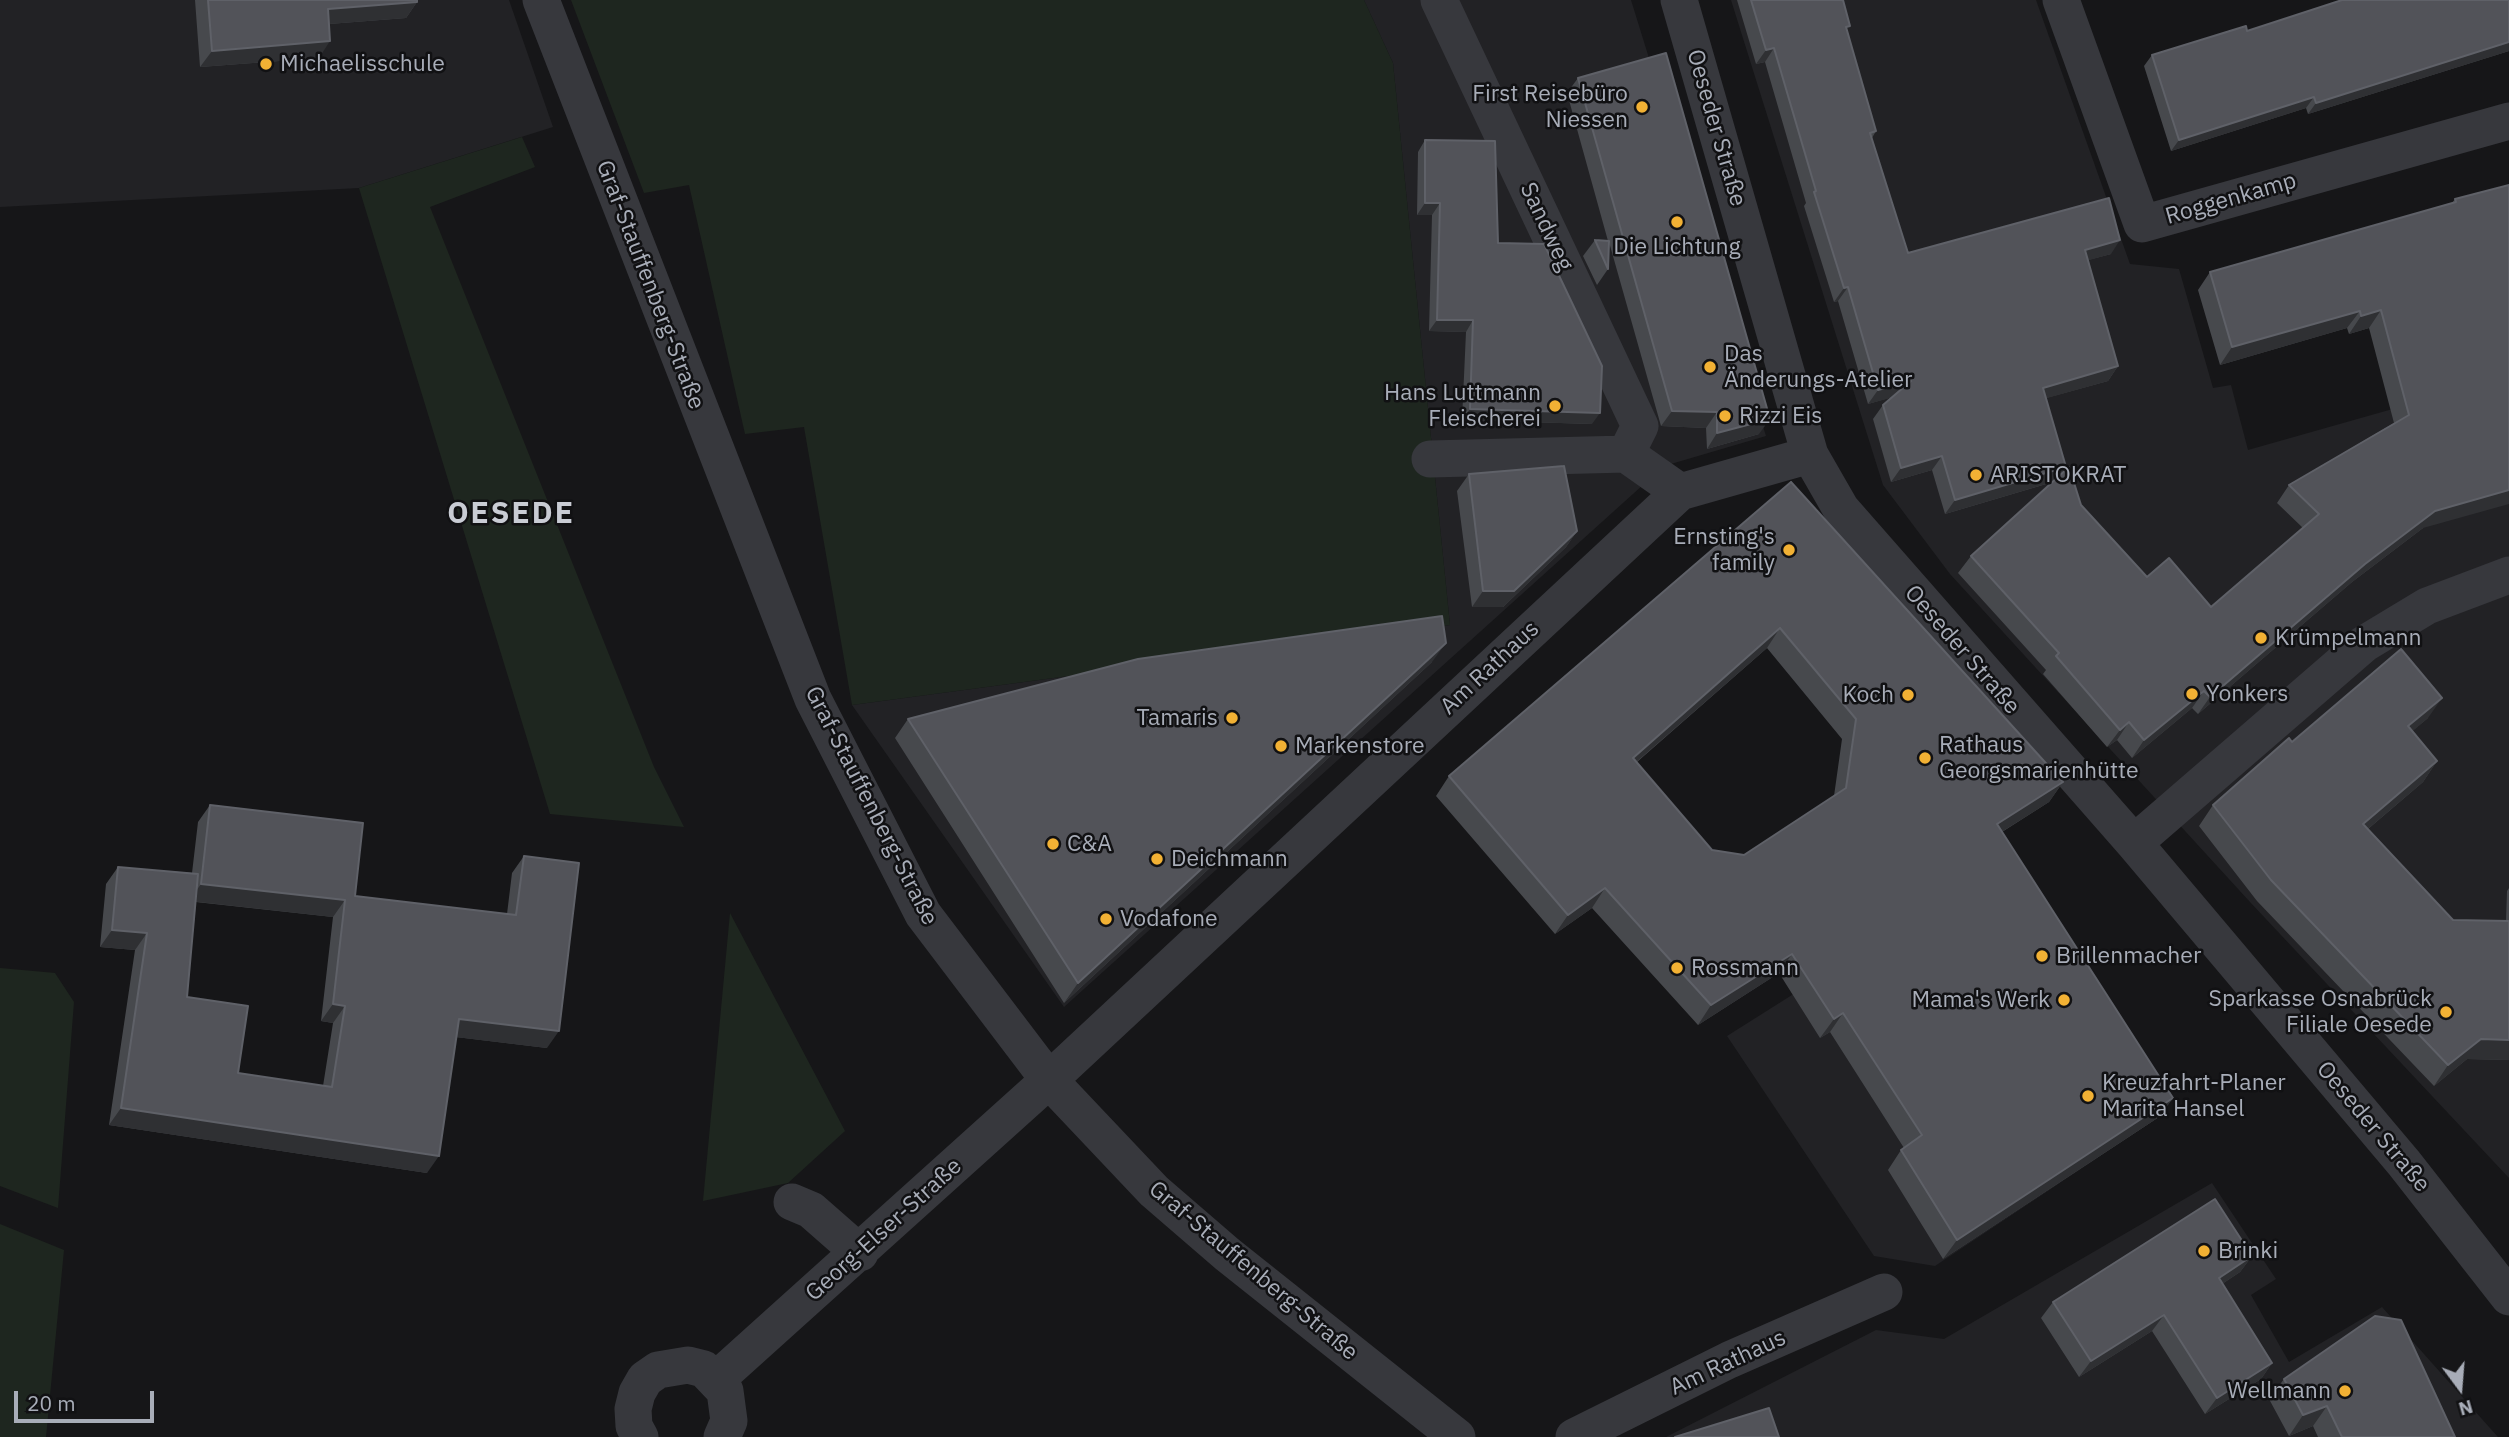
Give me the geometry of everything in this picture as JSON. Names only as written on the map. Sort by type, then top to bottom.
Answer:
[{"type":"street","name":"Graf-Stauffenberg-Straße","points":[[541,0],[813,699],[923,914],[1049,1080],[1154,1191],[1227,1254],[1457,1437]]},
{"type":"street","name":"Sandweg","points":[[1439,0],[1640,426],[1626,454]]},
{"type":"street","name":"Oeseder Straße","points":[[1679,0],[1810,456],[1841,509],[2134,843],[2404,1163],[2509,1297]]},
{"type":"street","name":"Roggenkamp","points":[[2061,0],[2142,224],[2509,121]]},
{"type":"street","points":[[1430,459],[1626,454],[1680,492]]},
{"type":"street","name":"Am Rathaus","points":[[1049,1080],[1680,492],[1810,456]]},
{"type":"street","points":[[2134,843],[2364,645],[2427,606],[2509,575]]},
{"type":"street","name":"Georg-Elser-Straße","points":[[717,1379],[1049,1080]]},
{"type":"street","points":[[792,1202],[811,1210],[860,1253]]},
{"type":"street","name":"Am Rathaus","points":[[1574,1437],[1729,1360],[1884,1292]]},
{"type":"street","points":[[640,1437],[634,1426],[633,1409],[645,1379],[673,1365],[688,1364],[704,1369],[717,1379],[729,1406],[722,1437]]},
{"type":"shaded area","name":"Michaelisschule","points":[[0,0],[509,0],[553,127],[359,188],[0,207]]},
{"type":"shaded area","points":[[571,0],[1364,0],[1393,63],[1450,625],[852,705],[804,427],[745,434],[689,185],[644,193]]},
{"type":"shaded area","points":[[1364,0],[1631,0],[1766,436],[1664,466],[1064,1007],[852,705],[1450,625],[1393,63]]},
{"type":"shaded area","points":[[1731,0],[2036,0],[2130,264],[2179,269],[2213,388],[2231,385],[2248,450],[2509,376],[2509,1178],[2250,902],[1950,574],[1883,485]]},
{"type":"shaded area","points":[[522,137],[535,167],[430,207],[654,767],[684,827],[550,814],[359,188]]},
{"type":"shaded area","points":[[1998,865],[2159,1117],[1935,1266],[1874,1256],[1727,1036]]},
{"type":"shaded area","points":[[730,913],[845,1131],[788,1183],[703,1201]]},
{"type":"shaded area","points":[[0,968],[55,973],[74,1002],[58,1208],[0,1186]]},
{"type":"shaded area","points":[[2212,1183],[2276,1279],[2251,1295],[2289,1362],[2382,1307],[2498,1437],[1666,1437],[1876,1330],[1944,1339]]},
{"type":"shaded area","points":[[0,1224],[64,1250],[46,1437],[0,1437]]},
{"type":"building","points":[[208,0],[417,2],[328,9],[330,41],[212,51]]},
{"type":"building","points":[[1751,0],[1843,0],[1850,26],[1846,27],[1876,131],[1870,133],[1908,253],[2109,198],[2120,240],[2085,250],[2118,366],[2043,388],[2066,467],[1955,500],[1942,456],[1901,468],[1883,405],[1911,381],[1878,390],[1848,287],[1844,288],[1814,192],[1816,191],[1774,48],[1766,50]]},
{"type":"building","points":[[2342,0],[2509,0],[2509,42],[2316,103],[2314,97],[2179,140],[2152,55],[2246,26],[2247,31]]},
{"type":"building","points":[[1666,53],[1770,419],[1717,433],[1717,412],[1672,411],[1578,78]]},
{"type":"building","points":[[1425,140],[1495,141],[1498,243],[1544,244],[1602,366],[1600,413],[1470,409],[1473,320],[1437,320],[1440,203],[1425,203]]},
{"type":"building","points":[[2509,185],[2509,490],[2435,511],[2365,564],[2210,697],[2204,691],[2144,740],[2129,722],[2120,730],[2056,656],[2059,653],[1971,556],[2069,467],[2081,505],[2147,577],[2169,558],[2211,607],[2319,514],[2289,485],[2409,415],[2381,310],[2361,316],[2360,311],[2232,347],[2210,272]]},
{"type":"building","points":[[1595,240],[1609,241],[1608,269]]},
{"type":"building","points":[[1564,466],[1577,531],[1514,591],[1483,591],[1469,474]]},
{"type":"building","points":[[1791,482],[2063,782],[1997,824],[2173,1098],[1957,1240],[1901,1150],[1922,1135],[1843,1013],[1834,1019],[1792,954],[1711,1005],[1605,888],[1568,915],[1449,776]],"holes":[[[1780,628],[1856,719],[1846,788],[1744,855],[1712,850],[1633,758]]]},
{"type":"building","points":[[1442,616],[1446,643],[1078,983],[908,719],[1138,659]]},
{"type":"building","points":[[2401,649],[2442,698],[2408,726],[2437,761],[2363,824],[2453,920],[2509,921],[2509,1040],[2481,1039],[2448,1065],[2271,880],[2213,805],[2289,738],[2292,742]]},
{"type":"building","points":[[210,805],[363,823],[355,896],[516,915],[524,856],[579,863],[559,1031],[459,1019],[439,1156],[121,1108],[147,933],[112,930],[118,867],[198,874],[187,997],[248,1006],[238,1073],[332,1087],[345,1006],[333,1004],[345,900],[201,884]]},
{"type":"building","points":[[2215,1199],[2252,1256],[2219,1278],[2272,1363],[2217,1398],[2164,1315],[2091,1361],[2053,1302]]},
{"type":"building","points":[[2375,1316],[2401,1320],[2455,1437],[2342,1437],[2327,1406],[2303,1415],[2284,1379]]},
{"type":"building","points":[[1769,1408],[1779,1437],[1675,1437]]},
{"type":"place","name":"Michaelisschule","points":[[266,64]]},
{"type":"place","name":"First Reisebüro Niessen","points":[[1642,107]]},
{"type":"place","name":"Die Lichtung","points":[[1677,222]]},
{"type":"place","name":"Das Änderungs-Atelier","points":[[1710,367]]},
{"type":"place","name":"Hans Luttmann Fleischerei","points":[[1555,406]]},
{"type":"place","name":"Rizzi Eis","points":[[1725,416]]},
{"type":"place","name":"ARISTOKRAT","points":[[1976,475]]},
{"type":"place","name":"Ernsting's family","points":[[1789,550]]},
{"type":"place","name":"Krümpelmann","points":[[2261,638]]},
{"type":"place","name":"Yonkers","points":[[2192,694]]},
{"type":"place","name":"Koch","points":[[1908,695]]},
{"type":"place","name":"Tamaris","points":[[1232,718]]},
{"type":"place","name":"Markenstore","points":[[1281,746]]},
{"type":"place","name":"Rathaus Georgsmarienhütte","points":[[1925,758]]},
{"type":"place","name":"C&A","points":[[1053,844]]},
{"type":"place","name":"Deichmann","points":[[1157,859]]},
{"type":"place","name":"Vodafone","points":[[1106,919]]},
{"type":"place","name":"Brillenmacher","points":[[2042,956]]},
{"type":"place","name":"Rossmann","points":[[1677,968]]},
{"type":"place","name":"Mama's Werk","points":[[2064,1000]]},
{"type":"place","name":"Sparkasse Osnabrück Filiale Oesede","points":[[2446,1012]]},
{"type":"place","name":"Kreuzfahrt-Planer Marita Hansel","points":[[2088,1096]]},
{"type":"place","name":"Brinki","points":[[2204,1251]]},
{"type":"place","name":"Wellmann","points":[[2345,1391]]},
{"type":"district","name":"OESEDE","points":[[511,514]]}]
